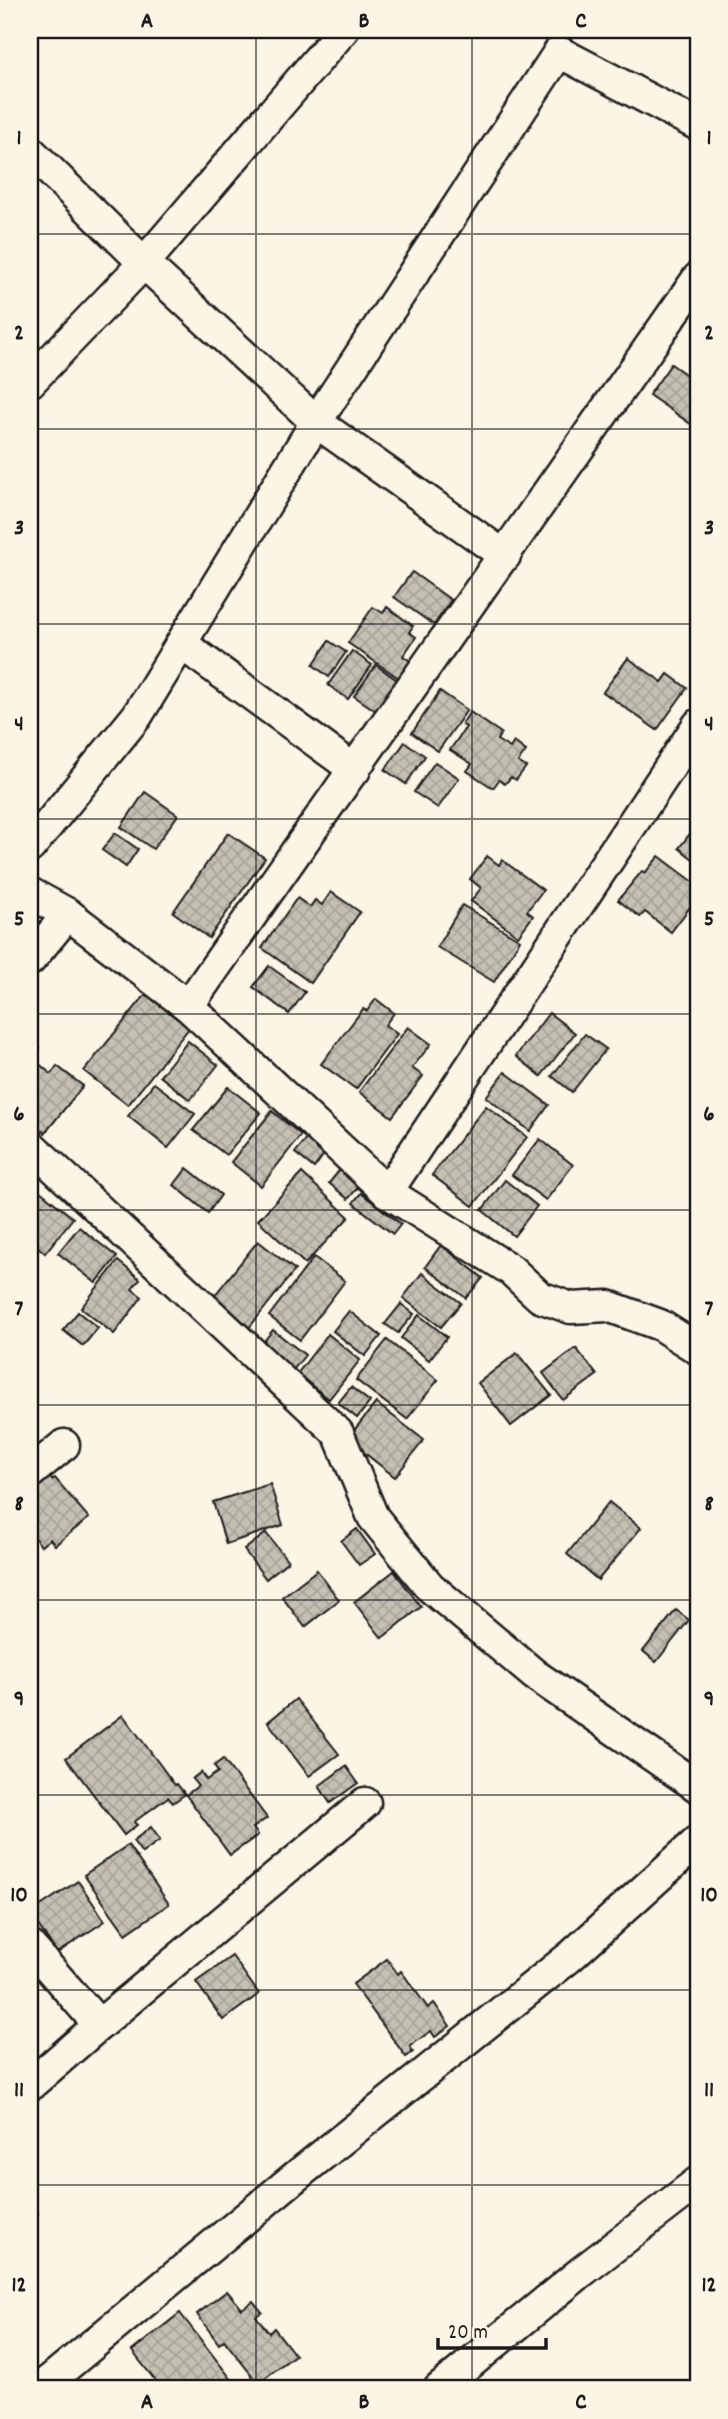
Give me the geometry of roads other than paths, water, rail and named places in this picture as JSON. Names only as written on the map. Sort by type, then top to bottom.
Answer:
[{"type":"street","points":[[30,382],[144,263],[343,30]]},
{"type":"street","points":[[30,847],[137,716],[316,422],[567,41],[698,125]]},
{"type":"street","points":[[30,150],[144,263],[316,422],[505,556]]},
{"type":"street","points":[[188,1006],[698,278]]},
{"type":"street","points":[[182,644],[355,770]]},
{"type":"street","points":[[387,1192],[698,725]]},
{"type":"street","points":[[30,893],[68,914],[188,1006],[387,1192],[511,1270],[540,1297],[571,1308],[608,1306],[660,1325],[698,1349]]},
{"type":"street","points":[[30,960],[68,914]]},
{"type":"street","points":[[30,1144],[338,1433],[373,1517],[430,1587],[535,1675],[698,1787]]},
{"type":"street","points":[[30,1473],[64,1445]]},
{"type":"street","points":[[30,2085],[365,1803]]},
{"type":"street","points":[[39,2389],[295,2177],[571,1956],[698,1841]]},
{"type":"street","points":[[30,1946],[99,2025]]},
{"type":"street","points":[[439,2389],[580,2273],[698,2182]]}]
